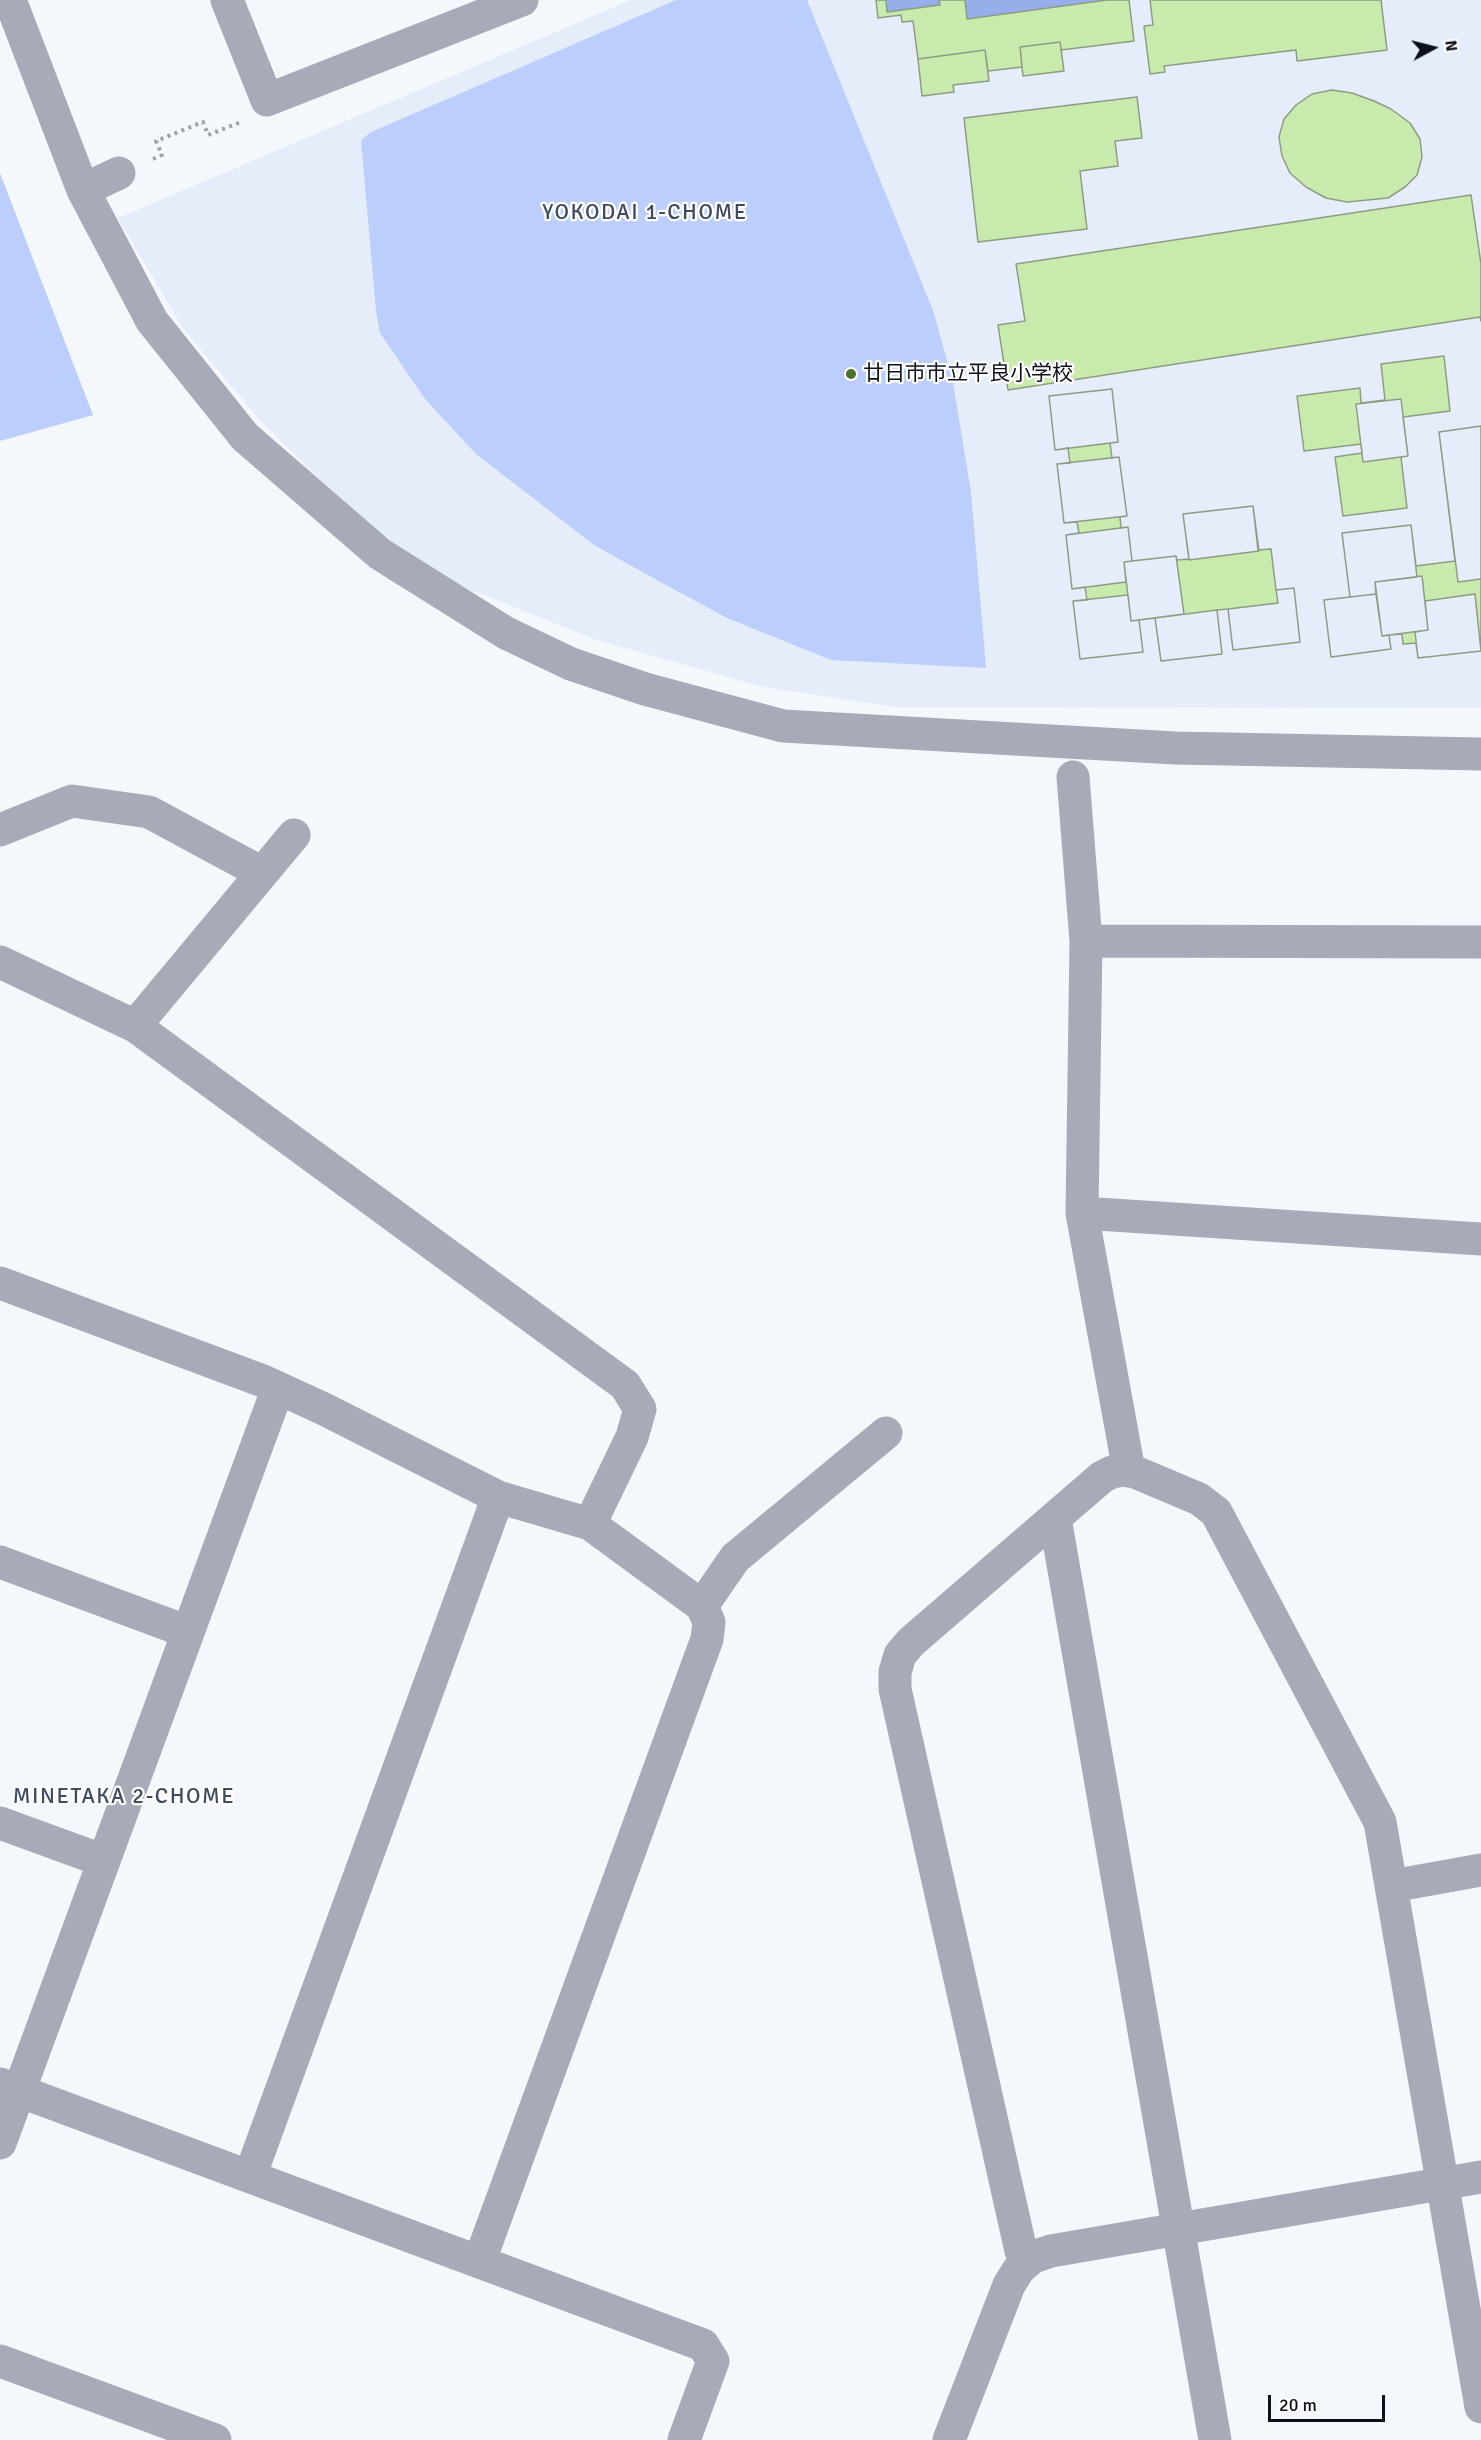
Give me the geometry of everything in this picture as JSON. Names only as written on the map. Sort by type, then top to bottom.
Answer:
[{"type":"street","points":[[10,0],[83,190],[152,321],[244,437],[380,554],[506,633],[571,664],[645,689],[783,726],[1175,748],[1481,754]]},
{"type":"street","points":[[227,0],[267,100],[479,8],[522,0]]},
{"type":"street","points":[[83,190],[119,173]]},
{"type":"street","points":[[1073,777],[1086,941],[1082,1214],[1129,1471]]},
{"type":"street","points":[[0,830],[72,801],[149,812],[262,873]]},
{"type":"street","points":[[135,1026],[294,835]]},
{"type":"street","points":[[1086,941],[1481,942]]},
{"type":"street","points":[[0,962],[135,1026],[625,1385],[640,1409],[632,1437],[590,1524]]},
{"type":"street","points":[[1082,1214],[1481,1239]]},
{"type":"street","points":[[0,1283],[278,1388],[498,1497],[590,1524],[702,1606],[709,1622],[707,1639],[480,2260]]},
{"type":"street","points":[[0,2143],[10,2087],[104,1861],[278,1388]]},
{"type":"street","points":[[702,1606],[735,1558],[886,1433]]},
{"type":"street","points":[[1026,2263],[1018,2240],[895,1689],[895,1672],[900,1655],[911,1642],[1102,1477],[1112,1472],[1129,1471],[1199,1499],[1223,1521],[1380,1822],[1481,2407]]},
{"type":"street","points":[[250,2176],[498,1497]]},
{"type":"street","points":[[1055,1518],[1215,2440]]},
{"type":"street","points":[[0,1562],[188,1632]]},
{"type":"street","points":[[0,1823],[104,1861]]},
{"type":"street","points":[[1392,1886],[1481,1870]]},
{"type":"street","points":[[10,2087],[480,2260],[703,2345],[713,2361],[684,2440]]},
{"type":"street","points":[[949,2440],[1009,2285],[1019,2269],[1033,2257],[1051,2251],[1481,2177]]},
{"type":"street","points":[[0,2361],[215,2440]]},
{"type":"path","points":[[119,173],[162,155],[156,141],[203,122],[208,135],[252,117],[267,100]]},
{"type":"shaded area","name":"廿日市市立平良小学校","points":[[631,0],[1481,0],[1481,708],[895,707],[763,687],[597,640],[456,584],[390,543],[312,472],[259,419],[183,328],[118,218]]},
{"type":"shaded area","points":[[676,0],[807,0],[934,313],[953,383],[971,492],[986,668],[831,660],[727,618],[664,584],[594,545],[476,454],[425,399],[380,333],[376,311],[361,140],[371,132]]},
{"type":"shaded area","points":[[886,0],[939,0],[940,5],[887,12]]},
{"type":"shaded area","points":[[965,0],[1107,0],[1107,2],[967,19]]},
{"type":"shaded area","points":[[0,173],[93,415],[0,441]]},
{"type":"building","points":[[876,0],[886,0],[887,12],[940,5],[939,0],[965,0],[967,19],[1107,0],[1129,0],[1134,41],[1061,50],[1060,42],[1020,47],[1022,67],[988,71],[985,50],[918,59],[913,21],[902,22],[901,15],[878,18]]},
{"type":"building","points":[[1150,0],[1381,0],[1387,50],[1297,61],[1296,50],[1164,66],[1165,72],[1150,74],[1144,26],[1153,25]]},
{"type":"building","points":[[1060,42],[1064,71],[1023,76],[1020,47]]},
{"type":"building","points":[[985,50],[989,81],[953,85],[954,92],[922,96],[918,59]]},
{"type":"building","points":[[1332,90],[1352,93],[1391,109],[1410,123],[1420,139],[1422,157],[1417,175],[1405,187],[1388,198],[1347,202],[1326,198],[1306,187],[1290,173],[1282,156],[1279,137],[1284,119],[1296,105],[1312,94]]},
{"type":"building","points":[[1137,97],[1142,138],[1115,141],[1118,166],[1080,171],[1087,229],[978,242],[964,118]]},
{"type":"building","points":[[1471,195],[1481,264],[1481,321],[1480,317],[1008,390],[998,325],[1025,321],[1016,264]]},
{"type":"building","points":[[1444,356],[1450,411],[1403,417],[1408,456],[1401,457],[1407,508],[1343,516],[1335,457],[1362,453],[1361,444],[1304,451],[1297,396],[1360,388],[1361,403],[1385,400],[1381,364]]},
{"type":"building","points":[[1112,389],[1118,442],[1055,450],[1049,396]]},
{"type":"building","points":[[1112,389],[1118,442],[1110,443],[1112,458],[1119,457],[1127,516],[1120,517],[1121,528],[1128,527],[1132,561],[1176,556],[1177,560],[1189,559],[1183,514],[1253,506],[1258,550],[1271,549],[1276,590],[1294,588],[1300,642],[1233,650],[1228,609],[1217,610],[1222,654],[1161,661],[1155,618],[1139,620],[1143,652],[1080,659],[1073,601],[1087,600],[1085,587],[1072,589],[1066,535],[1079,533],[1077,522],[1064,523],[1057,464],[1070,463],[1068,448],[1055,450],[1049,396]]},
{"type":"building","points":[[1401,399],[1408,456],[1363,462],[1356,404]]},
{"type":"building","points":[[1481,426],[1481,579],[1458,582],[1439,432]]},
{"type":"building","points":[[1481,426],[1481,651],[1418,658],[1416,643],[1403,644],[1402,634],[1389,635],[1391,649],[1331,657],[1324,600],[1350,597],[1342,533],[1411,525],[1416,566],[1455,561],[1439,432]]},
{"type":"building","points":[[1119,457],[1127,516],[1064,523],[1057,464]]},
{"type":"building","points":[[1253,506],[1259,551],[1189,560],[1183,514]]},
{"type":"building","points":[[1411,525],[1417,577],[1375,582],[1376,594],[1350,597],[1342,533]]},
{"type":"building","points":[[1128,527],[1132,561],[1124,562],[1126,582],[1072,589],[1066,535]]},
{"type":"building","points":[[1176,556],[1184,614],[1131,621],[1124,562]]},
{"type":"building","points":[[1422,576],[1428,630],[1382,636],[1375,582]]},
{"type":"building","points":[[1294,588],[1300,642],[1233,650],[1228,609],[1278,603],[1276,590]]},
{"type":"building","points":[[1376,594],[1382,636],[1389,635],[1391,649],[1331,657],[1324,600]]},
{"type":"building","points":[[1475,594],[1481,651],[1418,658],[1415,632],[1428,630],[1425,601]]},
{"type":"building","points":[[1128,595],[1131,621],[1139,620],[1143,652],[1080,659],[1073,601]]},
{"type":"building","points":[[1217,610],[1222,654],[1161,661],[1155,618]]},
{"type":"place","name":"廿日市市立平良小学校","points":[[851,374]]},
{"type":"district","name":"YOKODAI 1-CHOME","points":[[645,213]]},
{"type":"district","name":"MINETAKA 2-CHOME","points":[[124,1797]]}]
